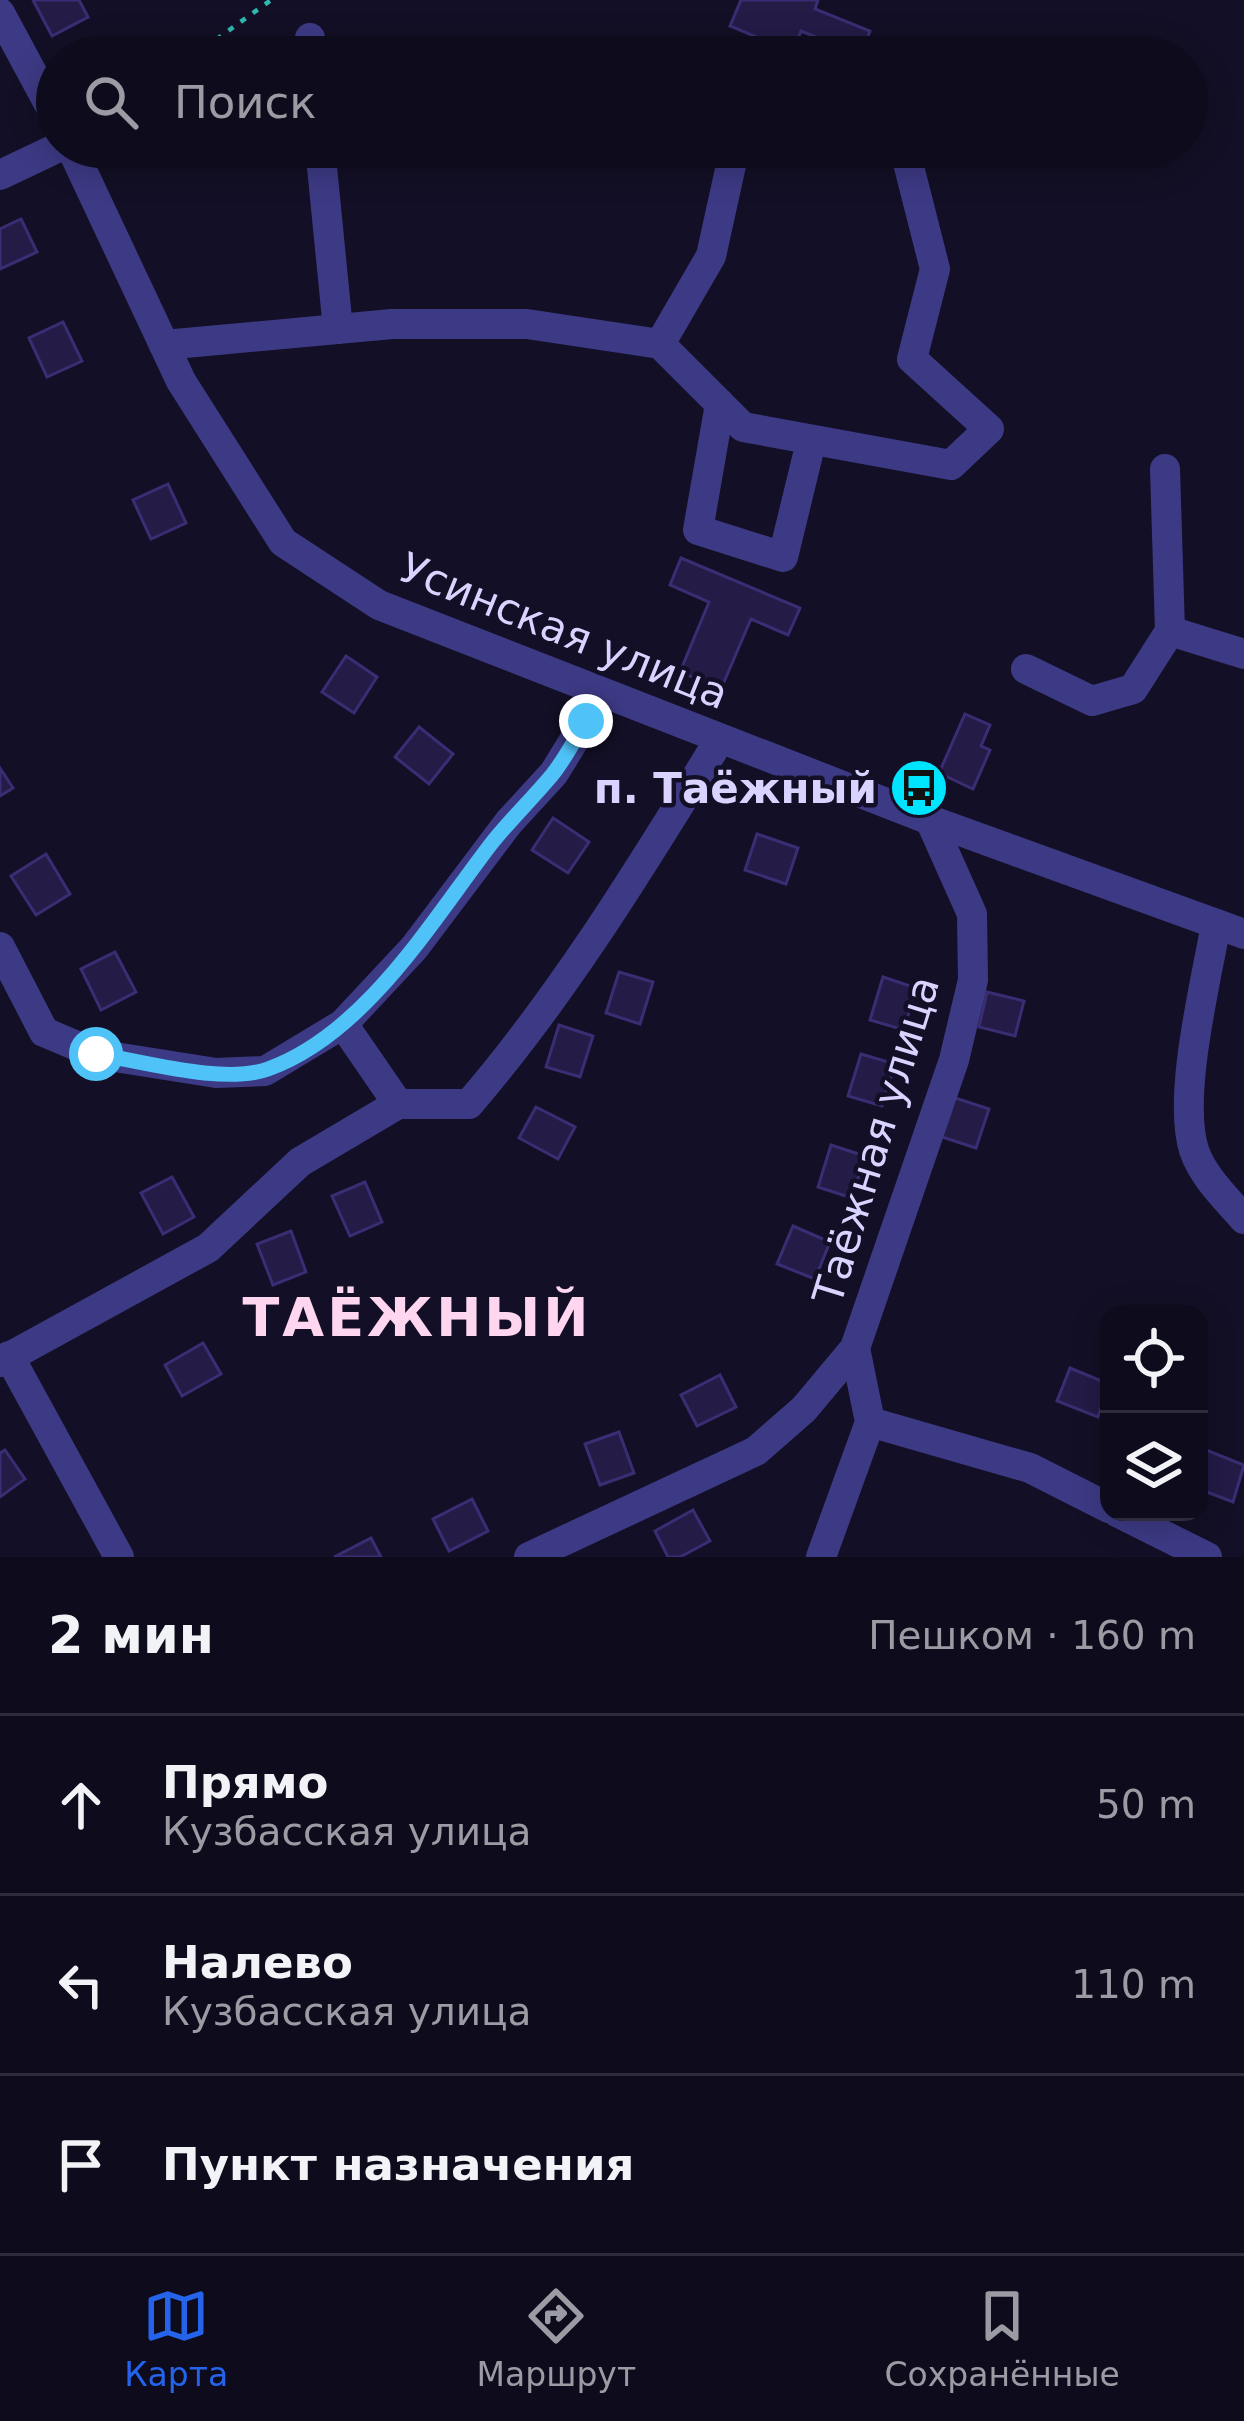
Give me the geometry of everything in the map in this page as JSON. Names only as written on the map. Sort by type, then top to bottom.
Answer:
[{"type":"street","points":[[0,14],[36,80]]},
{"type":"street","points":[[0,176],[36,158]]},
{"type":"street","name":"Усинская улица","points":[[81,168],[181,381],[283,542],[379,605],[930,820],[1230,929]]},
{"type":"street","points":[[322,168],[338,329]]},
{"type":"street","points":[[660,344],[711,256],[730,168]]},
{"type":"street","points":[[164,345],[392,324],[527,324],[660,344],[743,427],[951,465],[989,429],[912,359],[935,268],[909,168]]},
{"type":"street","points":[[721,404],[698,530],[783,557],[811,442]]},
{"type":"street","points":[[1026,669],[1092,701],[1133,689],[1170,631],[1165,469]]},
{"type":"street","points":[[1170,631],[1244,654]]},
{"type":"street","points":[[0,946],[44,1032],[96,1054],[216,1073],[265,1071],[343,1024],[414,949],[509,822],[554,773],[603,693]]},
{"type":"street","points":[[119,1557],[4,1359],[208,1248],[300,1162],[398,1104],[469,1104],[524,1040],[618,904],[720,739]]},
{"type":"street","name":"Таёжная улица","points":[[529,1557],[756,1451],[804,1409],[855,1348],[954,1060],[973,980],[972,914],[930,820]]},
{"type":"street","points":[[1230,929],[1189,1091],[1193,1148],[1209,1178],[1244,1219]]},
{"type":"street","points":[[343,1024],[398,1104]]},
{"type":"street","name":"Таёжная улица","points":[[855,1348],[870,1422]]},
{"type":"street","points":[[821,1557],[870,1422],[1030,1468],[1100,1503]]},
{"type":"street","points":[[1135,1521],[1207,1557]]},
{"type":"path","points":[[221,36],[272,0]]},
{"type":"building","points":[[33,0],[79,0],[88,17],[52,36]]},
{"type":"building","points":[[741,0],[818,0],[815,9],[870,31],[868,36],[814,36],[801,31],[799,36],[754,36],[730,26]]},
{"type":"building","points":[[21,219],[37,252],[0,269],[0,229]]},
{"type":"building","points":[[63,322],[82,361],[47,377],[29,338]]},
{"type":"building","points":[[168,484],[186,523],[151,539],[133,500]]},
{"type":"building","points":[[681,558],[800,608],[788,635],[751,619],[721,689],[680,672],[709,602],[670,585]]},
{"type":"building","points":[[346,656],[377,677],[354,713],[322,692]]},
{"type":"building","points":[[965,714],[990,725],[981,746],[990,750],[973,789],[939,773]]},
{"type":"building","points":[[419,727],[453,754],[429,784],[395,757]]},
{"type":"building","points":[[0,768],[13,788],[0,796]]},
{"type":"building","points":[[553,818],[589,842],[568,873],[532,850]]},
{"type":"building","points":[[757,834],[798,848],[786,884],[745,870]]},
{"type":"building","points":[[46,854],[70,894],[36,915],[11,876]]},
{"type":"building","points":[[115,952],[136,992],[101,1010],[81,969]]},
{"type":"building","points":[[619,972],[653,982],[640,1024],[606,1013]]},
{"type":"building","points":[[883,977],[916,988],[904,1030],[870,1020]]},
{"type":"building","points":[[987,992],[1024,1001],[1015,1036],[979,1027]]},
{"type":"building","points":[[559,1025],[593,1036],[580,1077],[546,1067]]},
{"type":"building","points":[[861,1054],[895,1064],[882,1106],[848,1096]]},
{"type":"building","points":[[949,1096],[989,1109],[976,1148],[936,1135]]},
{"type":"building","points":[[536,1107],[575,1127],[558,1159],[519,1138]]},
{"type":"building","points":[[831,1145],[865,1156],[852,1198],[818,1187]]},
{"type":"building","points":[[172,1177],[194,1217],[163,1234],[141,1193]]},
{"type":"building","points":[[365,1182],[382,1222],[350,1236],[332,1196]]},
{"type":"building","points":[[793,1226],[830,1242],[815,1279],[777,1264]]},
{"type":"building","points":[[291,1231],[306,1272],[273,1285],[257,1244]]},
{"type":"building","points":[[203,1343],[221,1374],[182,1396],[165,1365]]},
{"type":"building","points":[[1070,1368],[1100,1380],[1098,1417],[1057,1401]]},
{"type":"building","points":[[720,1375],[736,1407],[697,1426],[681,1395]]},
{"type":"building","points":[[619,1432],[634,1473],[600,1485],[585,1444]]},
{"type":"building","points":[[5,1450],[25,1479],[0,1497],[0,1453]]},
{"type":"building","points":[[1208,1451],[1244,1465],[1233,1502],[1208,1492]]},
{"type":"building","points":[[472,1499],[488,1531],[449,1551],[433,1519]]},
{"type":"building","points":[[693,1510],[710,1541],[680,1557],[668,1557],[655,1531]]},
{"type":"building","points":[[371,1538],[381,1557],[334,1557]]},
{"type":"place","name":"п. Таёжный","points":[[919,788]]},
{"type":"district","name":"ТАЁЖНЫЙ","points":[[417,1317]]},
{"type":"route","points":[[96,1054],[216,1073],[265,1071],[302,1052],[343,1024],[414,949],[509,822],[554,773],[586,721]]}]
